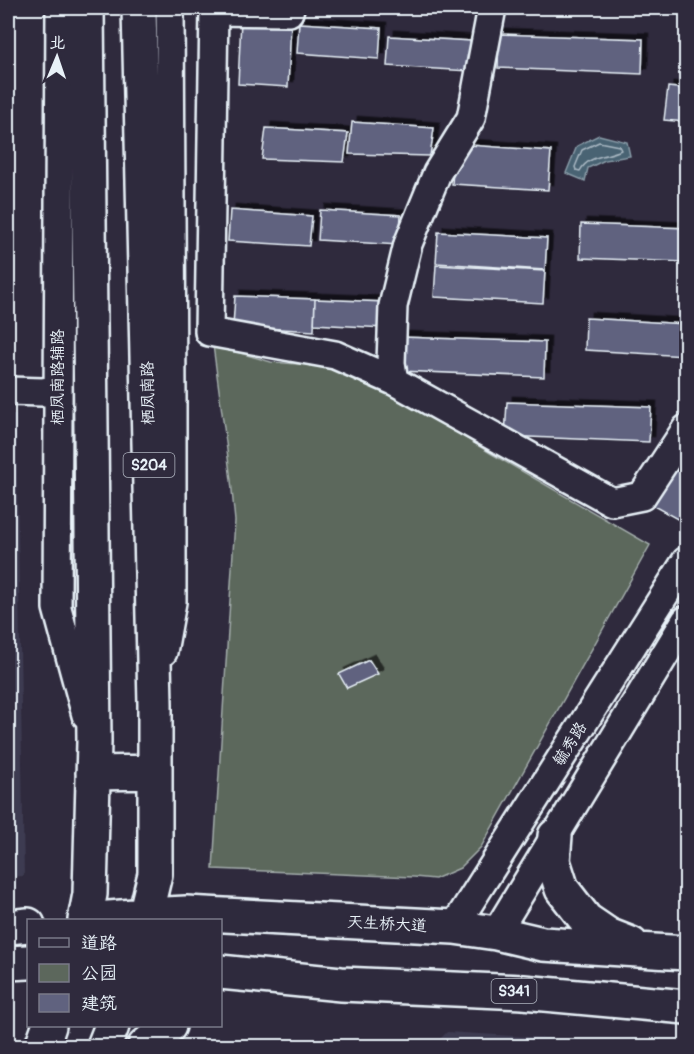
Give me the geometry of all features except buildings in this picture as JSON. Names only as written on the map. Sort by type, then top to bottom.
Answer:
[{"type":"main road","points":[[85,919],[90,894],[93,758],[87,8]]},
{"type":"main road","name":"栖凤南路","points":[[139,8],[155,704],[155,874],[145,918]]},
{"type":"main road","points":[[93,758],[155,772]]},
{"type":"main road","points":[[555,836],[553,861],[562,889],[586,920],[608,935],[650,951]]},
{"type":"main road","name":"天生桥大道","points":[[125,919],[192,914],[454,927],[496,933],[543,944],[687,953]]},
{"type":"main road","points":[[8,927],[27,925]]},
{"type":"main road","points":[[8,963],[27,962]]},
{"type":"main road","name":"S341","points":[[222,972],[340,984],[523,992],[687,1007]]},
{"type":"main road","points":[[222,997],[340,984]]},
{"type":"main road","points":[[42,1047],[49,1027]]},
{"type":"main road","points":[[104,1047],[112,1027]]},
{"type":"main road","points":[[145,1047],[168,1027]]},
{"type":"street","name":"栖凤南路辅路","points":[[60,8],[57,608],[93,758]]},
{"type":"street","points":[[155,704],[172,602],[170,8]]},
{"type":"street","points":[[290,8],[289,12],[214,9],[209,333],[335,355],[394,381],[612,502],[642,496],[687,429]]},
{"type":"street","points":[[394,381],[391,363],[393,306],[408,244],[437,173],[471,118],[492,8]]},
{"type":"street","points":[[8,391],[58,390]]},
{"type":"street","name":"毓秀路","points":[[454,927],[687,561]]},
{"type":"street","points":[[496,933],[687,620]]},
{"type":"shaded area","points":[[8,415],[16,415],[24,876],[8,877]]},
{"type":"shaded area","points":[[447,1032],[548,1038],[555,1046],[433,1046]]},
{"type":"green space","points":[[213,345],[271,362],[352,368],[492,454],[650,545],[481,847],[460,868],[435,879],[213,869],[235,521]]},
{"type":"water","points":[[599,135],[627,142],[630,156],[605,160],[588,168],[585,181],[566,173],[577,146]]}]
